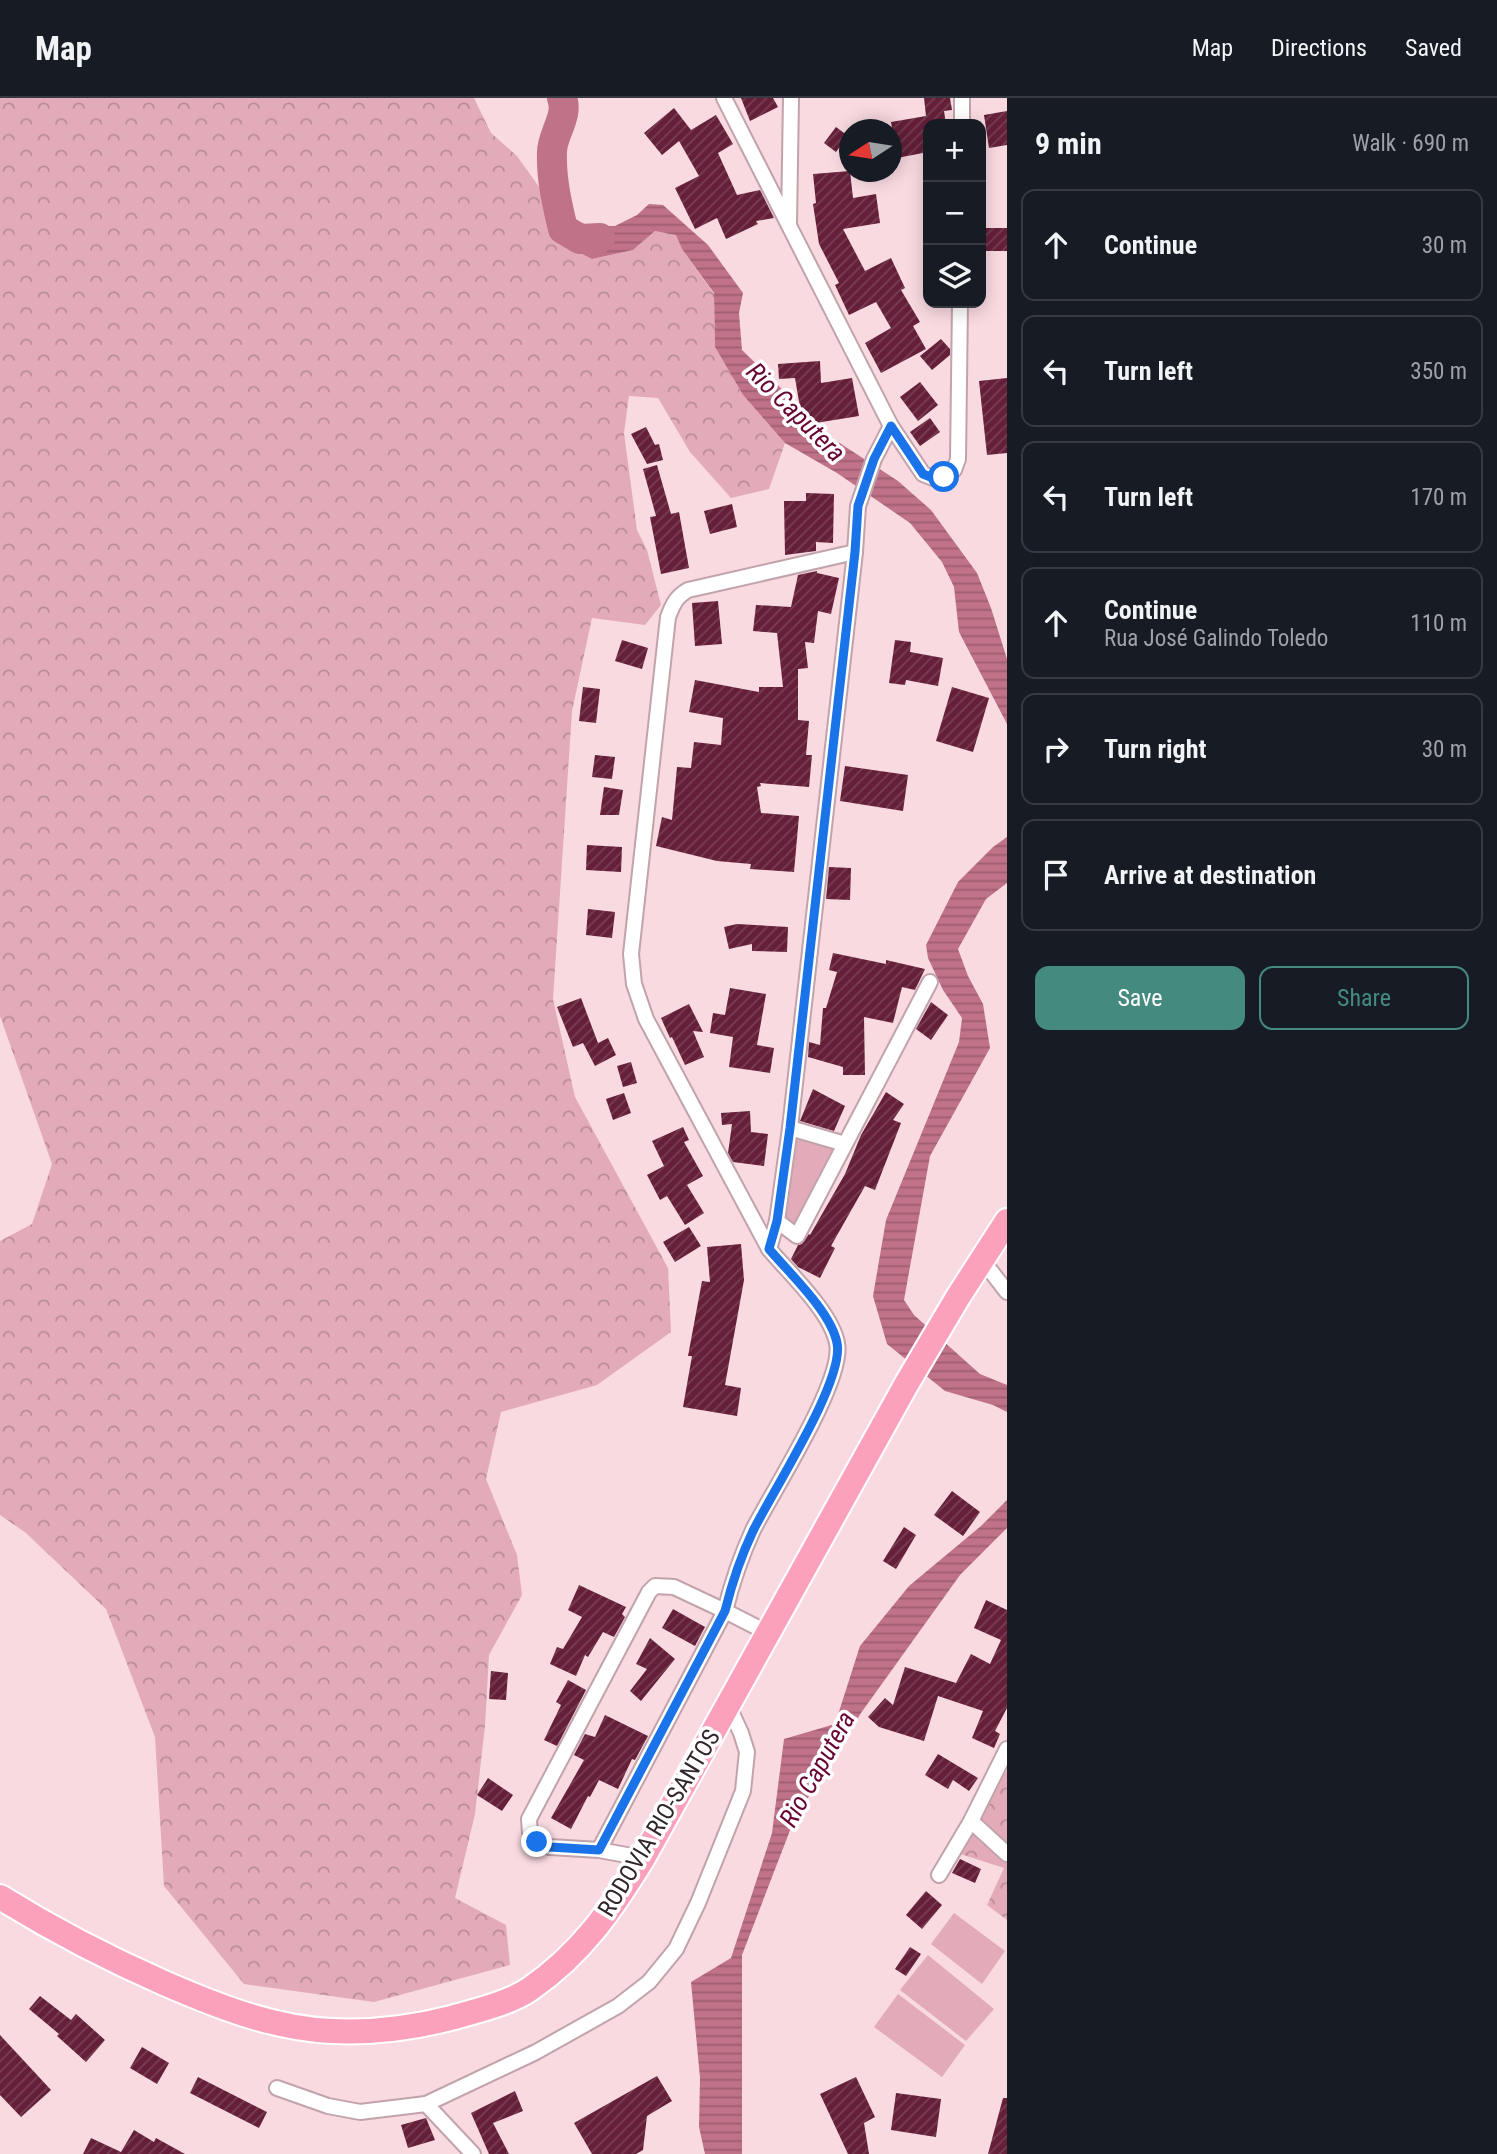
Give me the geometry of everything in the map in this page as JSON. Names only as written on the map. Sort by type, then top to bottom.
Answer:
[{"type":"highway","name":"RODOVIA RIO-SANTOS","points":[[0,1897],[38,1921],[116,1962],[212,2004],[276,2024],[329,2031],[377,2031],[424,2025],[482,2010],[528,1991],[567,1960],[608,1914],[643,1858],[907,1383],[1007,1221]]},
{"type":"street","points":[[724,98],[891,426],[923,474],[933,478],[944,477],[954,470],[958,459],[960,308]]},
{"type":"street","points":[[789,226],[791,98]]},
{"type":"street","points":[[962,98],[962,119]]},
{"type":"street","points":[[769,1249],[777,1221],[790,1128],[858,506],[874,459],[891,426]]},
{"type":"street","points":[[599,1850],[725,1611],[736,1572],[753,1530],[822,1400],[834,1371],[838,1346],[833,1329],[819,1308],[769,1249],[646,1019],[634,984],[631,954],[668,617],[673,603],[688,590],[855,552]]},
{"type":"street","points":[[777,1221],[797,1236],[930,982]]},
{"type":"street","points":[[790,1128],[845,1144]]},
{"type":"street","points":[[983,1261],[1007,1292]]},
{"type":"street","points":[[643,1858],[599,1850],[550,1847],[537,1842],[530,1833],[529,1819],[649,1592],[655,1586],[674,1587],[768,1633]]},
{"type":"street","points":[[277,2088],[328,2106],[360,2112],[426,2104],[536,2052],[618,2006],[649,1982],[676,1949],[698,1903],[743,1791],[747,1752],[728,1705]]},
{"type":"street","points":[[939,1875],[971,1821],[1007,1749]]},
{"type":"street","points":[[971,1821],[1007,1854]]},
{"type":"street","points":[[426,2104],[473,2154]]},
{"type":"green space","points":[[0,98],[474,98],[491,133],[517,156],[547,198],[560,243],[592,259],[633,250],[655,231],[676,234],[682,249],[714,294],[715,347],[743,395],[785,443],[769,489],[731,498],[690,452],[658,398],[629,396],[624,433],[637,530],[647,550],[661,605],[645,625],[592,618],[572,711],[553,999],[575,1097],[668,1268],[671,1332],[597,1385],[501,1412],[486,1479],[517,1555],[522,1595],[489,1655],[485,1726],[475,1814],[455,1898],[506,1925],[510,1965],[374,2002],[244,1984],[164,1886],[155,1737],[106,1609],[26,1533],[0,1515],[0,1241],[32,1224],[52,1164],[0,1016]]},
{"type":"green space","points":[[794,1133],[840,1146],[796,1231],[780,1220]]},
{"type":"green space","points":[[1007,1770],[1007,1920],[987,1905],[1004,1868],[957,1853]]},
{"type":"green space","points":[[954,1913],[1005,1951],[982,1984],[931,1944]]},
{"type":"green space","points":[[928,1955],[994,2009],[966,2041],[900,1990]]},
{"type":"green space","points":[[898,1994],[965,2045],[942,2077],[874,2027]]},
{"type":"water","points":[[649,204],[663,205],[708,245],[743,293],[739,313],[742,350],[818,429],[898,481],[931,510],[977,573],[1007,659],[1007,724],[959,632],[954,587],[942,562],[910,523],[837,473],[785,443],[743,395],[715,347],[714,293],[682,249],[676,235],[655,231],[633,250],[592,259],[560,243],[563,229],[587,234],[604,226],[615,226],[637,215]]},
{"type":"water","points":[[1007,837],[1007,883],[986,899],[958,949],[983,1004],[990,1048],[930,1156],[904,1300],[914,1315],[980,1374],[1007,1385],[1007,1412],[993,1405],[945,1391],[887,1344],[873,1296],[886,1220],[959,1042],[962,1018],[943,990],[928,958],[926,945],[958,882],[993,847]]},
{"type":"water","points":[[1007,1500],[1007,1528],[960,1575],[861,1713],[794,1820],[742,1955],[742,2154],[705,2154],[699,2127],[700,2078],[691,1982],[731,1958],[772,1833],[784,1739],[835,1724],[860,1646],[909,1586],[981,1526]]},
{"type":"building","points":[[741,98],[773,98],[778,107],[750,121]]},
{"type":"building","points":[[924,98],[950,98],[952,110],[944,111],[945,119],[923,119],[923,153],[902,157],[902,120],[926,116]]},
{"type":"building","points":[[674,108],[691,130],[716,115],[733,144],[718,153],[737,195],[760,190],[774,218],[756,221],[758,224],[726,239],[717,218],[695,229],[675,188],[699,176],[679,141],[662,155],[644,133]]},
{"type":"building","points":[[1007,111],[1007,145],[989,148],[984,115]]},
{"type":"building","points":[[836,127],[839,129],[839,148],[836,152],[824,143]]},
{"type":"building","points":[[839,172],[839,182],[851,182],[853,198],[876,194],[880,223],[843,229],[865,271],[891,258],[905,288],[901,290],[920,322],[913,326],[926,349],[881,373],[865,343],[891,328],[876,302],[849,315],[835,285],[839,283],[819,244],[813,204],[816,203],[813,174]]},
{"type":"building","points":[[986,228],[1007,228],[1007,251],[986,251]]},
{"type":"building","points":[[941,339],[950,349],[950,355],[932,370],[920,356]]},
{"type":"building","points":[[820,361],[821,383],[852,378],[859,416],[803,425],[795,378],[779,379],[778,364]]},
{"type":"building","points":[[1007,378],[1007,453],[987,455],[979,381]]},
{"type":"building","points":[[920,382],[938,405],[918,421],[900,397]]},
{"type":"building","points":[[930,418],[940,432],[920,446],[910,432]]},
{"type":"building","points":[[646,427],[655,445],[659,444],[663,460],[647,464],[631,434]]},
{"type":"building","points":[[657,465],[671,514],[679,512],[689,568],[661,574],[650,517],[656,516],[643,469]]},
{"type":"building","points":[[806,493],[834,494],[833,543],[816,542],[816,551],[785,555],[784,501],[806,501]]},
{"type":"building","points":[[732,504],[737,527],[710,534],[704,511]]},
{"type":"building","points":[[817,571],[839,578],[831,614],[818,611],[814,643],[805,642],[808,668],[798,669],[798,720],[809,721],[806,755],[812,755],[809,787],[760,783],[761,786],[757,787],[761,813],[799,816],[794,872],[750,869],[751,864],[717,861],[656,846],[662,817],[672,820],[677,767],[691,768],[694,742],[721,745],[723,718],[689,712],[695,680],[759,692],[759,687],[783,687],[777,633],[753,631],[756,605],[791,607],[798,575]]},
{"type":"building","points":[[718,601],[722,644],[695,646],[692,603]]},
{"type":"building","points":[[622,640],[648,648],[642,669],[615,661]]},
{"type":"building","points":[[895,640],[911,642],[910,652],[943,658],[938,686],[906,680],[905,685],[889,683]]},
{"type":"building","points":[[583,687],[600,689],[596,723],[579,721]]},
{"type":"building","points":[[952,687],[989,698],[973,752],[936,741]]},
{"type":"building","points":[[595,755],[615,757],[612,779],[592,777]]},
{"type":"building","points":[[845,766],[908,775],[903,811],[840,801]]},
{"type":"building","points":[[604,787],[623,790],[619,815],[600,815]]},
{"type":"building","points":[[587,845],[622,847],[621,872],[586,870]]},
{"type":"building","points":[[829,867],[851,868],[850,900],[826,899]]},
{"type":"building","points":[[588,909],[615,912],[612,938],[586,935]]},
{"type":"building","points":[[737,924],[788,927],[787,952],[752,951],[752,944],[729,949],[724,927]]},
{"type":"building","points":[[833,953],[886,964],[886,960],[925,969],[915,990],[902,987],[893,1023],[864,1017],[865,1075],[843,1075],[843,1067],[808,1057],[809,1042],[820,1045],[823,1008],[826,1008],[837,972],[829,970]]},
{"type":"building","points":[[730,988],[766,994],[757,1045],[774,1048],[770,1073],[729,1067],[733,1037],[710,1033],[713,1013],[725,1015]]},
{"type":"building","points":[[581,998],[598,1043],[608,1038],[616,1055],[595,1066],[583,1043],[573,1047],[557,1007]]},
{"type":"building","points":[[931,1002],[948,1015],[931,1040],[916,1029]]},
{"type":"building","points":[[689,1004],[703,1032],[693,1031],[704,1057],[685,1065],[661,1018]]},
{"type":"building","points":[[631,1062],[637,1083],[623,1087],[617,1066]]},
{"type":"building","points":[[813,1089],[845,1106],[834,1131],[800,1121]]},
{"type":"building","points":[[886,1092],[904,1104],[893,1120],[901,1123],[875,1190],[865,1186],[831,1246],[835,1248],[820,1278],[798,1267],[791,1259],[798,1245],[810,1235],[845,1174],[861,1135]]},
{"type":"building","points":[[624,1093],[631,1113],[613,1120],[606,1099]]},
{"type":"building","points":[[750,1111],[751,1132],[768,1134],[764,1166],[733,1162],[728,1153],[732,1124],[722,1125],[721,1113]]},
{"type":"building","points":[[683,1127],[689,1140],[684,1142],[703,1176],[687,1185],[704,1213],[685,1225],[667,1196],[660,1200],[647,1175],[664,1166],[652,1141]]},
{"type":"building","points":[[689,1227],[701,1246],[675,1262],[663,1242]]},
{"type":"building","points":[[741,1244],[744,1280],[725,1385],[741,1388],[737,1416],[683,1407],[692,1356],[688,1356],[702,1281],[710,1282],[707,1247]]},
{"type":"building","points":[[952,1491],[980,1512],[963,1536],[934,1515]]},
{"type":"building","points":[[904,1527],[916,1535],[896,1569],[883,1561]]},
{"type":"building","points":[[579,1585],[626,1607],[622,1614],[625,1617],[614,1637],[603,1632],[588,1657],[585,1655],[576,1676],[550,1664],[557,1647],[563,1649],[582,1617],[568,1610]]},
{"type":"building","points":[[986,1600],[1007,1610],[1007,1708],[995,1731],[1000,1734],[994,1748],[972,1738],[983,1711],[938,1696],[924,1741],[879,1727],[868,1717],[885,1698],[893,1705],[905,1667],[956,1683],[971,1654],[990,1664],[1001,1640],[974,1628]]},
{"type":"building","points":[[673,1609],[705,1627],[695,1646],[662,1628]]},
{"type":"building","points":[[650,1638],[675,1659],[641,1701],[630,1691],[647,1669],[636,1664]]},
{"type":"building","points":[[491,1671],[508,1673],[506,1700],[489,1699]]},
{"type":"building","points":[[568,1680],[586,1690],[557,1746],[544,1740],[561,1705],[556,1702]]},
{"type":"building","points":[[605,1715],[648,1736],[635,1760],[632,1759],[618,1789],[599,1780],[571,1829],[551,1818],[584,1760],[574,1755],[585,1734],[595,1737]]},
{"type":"building","points":[[938,1754],[978,1778],[969,1791],[953,1780],[948,1789],[925,1775]]},
{"type":"building","points":[[488,1778],[513,1795],[502,1811],[477,1795]]},
{"type":"building","points":[[960,1859],[981,1869],[975,1883],[952,1873]]},
{"type":"building","points":[[926,1891],[942,1905],[922,1929],[906,1915]]},
{"type":"building","points":[[910,1947],[921,1954],[906,1976],[895,1969]]},
{"type":"building","points":[[40,1996],[71,2020],[76,2014],[105,2040],[86,2062],[57,2036],[59,2034],[29,2009]]},
{"type":"building","points":[[0,2035],[51,2090],[21,2117],[0,2095]]},
{"type":"building","points":[[142,2047],[169,2063],[157,2084],[130,2068]]},
{"type":"building","points":[[657,2076],[672,2101],[647,2116],[643,2150],[636,2154],[592,2154],[574,2123]]},
{"type":"building","points":[[198,2077],[267,2112],[259,2128],[190,2093]]},
{"type":"building","points":[[856,2077],[875,2117],[864,2123],[869,2154],[848,2154],[820,2094]]},
{"type":"building","points":[[515,2091],[523,2111],[493,2123],[509,2154],[489,2154],[471,2113]]},
{"type":"building","points":[[896,2093],[941,2099],[936,2137],[891,2130]]},
{"type":"building","points":[[1003,2098],[1007,2098],[1007,2154],[988,2154]]},
{"type":"building","points":[[426,2118],[435,2140],[408,2148],[401,2125]]},
{"type":"building","points":[[134,2130],[154,2142],[156,2138],[185,2154],[83,2154],[91,2138],[121,2152]]},
{"type":"waterway","name":"Rio Caputera","points":[[562,98],[563,112],[553,145],[552,162],[563,229],[580,239],[600,238]]},
{"type":"route","points":[[537,1842],[550,1847],[599,1850],[725,1611],[736,1572],[753,1530],[818,1410],[834,1371],[838,1346],[833,1329],[819,1308],[769,1249],[777,1221],[790,1128],[858,506],[874,459],[891,426],[923,474],[933,478],[944,477]]}]
